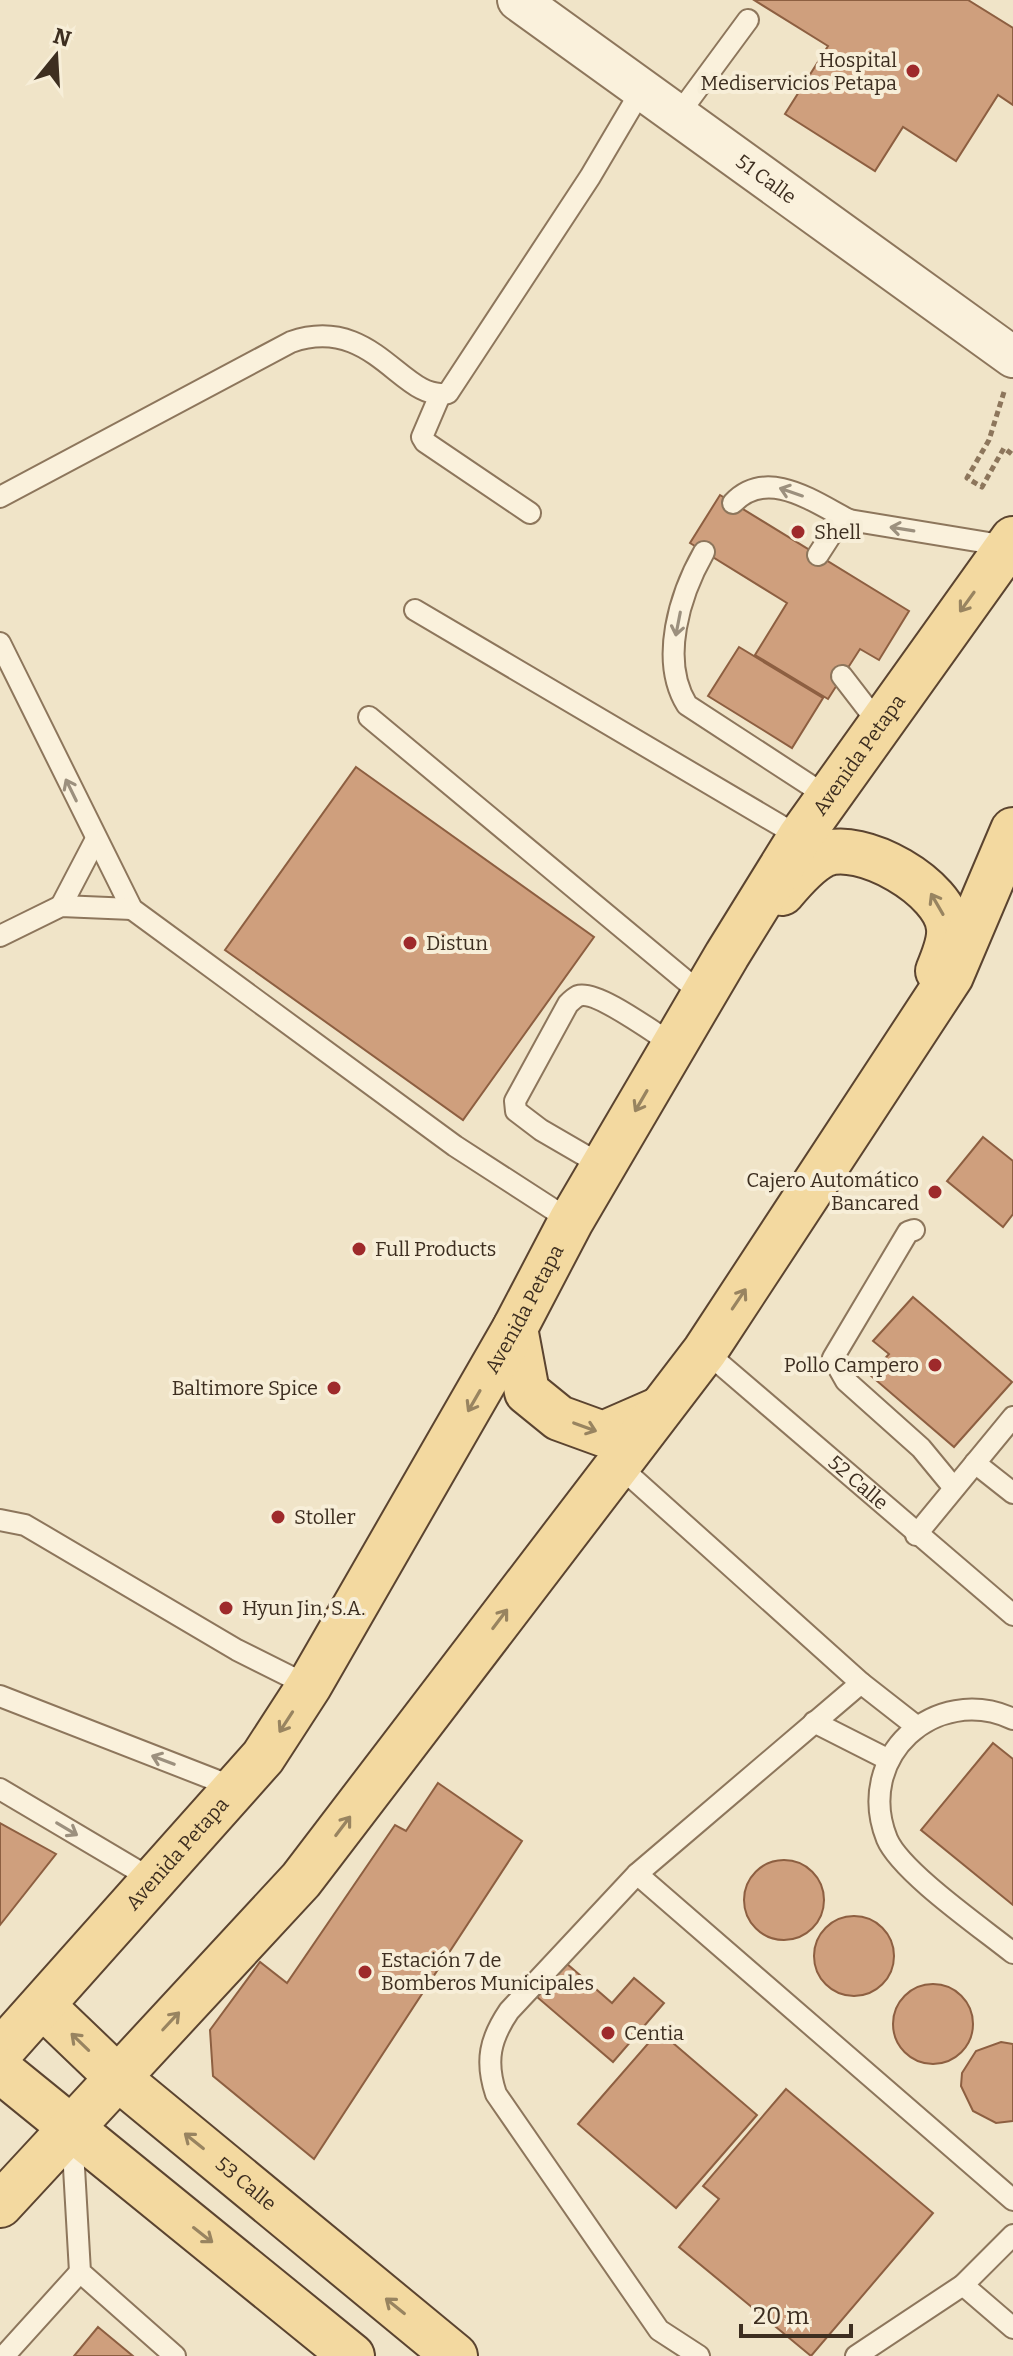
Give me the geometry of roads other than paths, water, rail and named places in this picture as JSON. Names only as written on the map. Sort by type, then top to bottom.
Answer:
[{"type":"main road","name":"Avenida Petapa","points":[[0,2052],[155,1882],[263,1757],[309,1686],[515,1328],[571,1221],[727,955],[800,837],[1011,533]]},
{"type":"main road","points":[[0,2205],[301,1880],[705,1351],[951,976],[1013,830]]},
{"type":"main road","points":[[727,955],[797,875],[824,854],[855,853],[896,868],[935,896],[949,928],[942,962],[902,1053]]},
{"type":"main road","points":[[951,976],[992,940],[1013,907]]},
{"type":"main road","points":[[515,1328],[527,1392],[559,1418],[603,1434],[659,1410]]},
{"type":"main road","name":"53 Calle","points":[[43,2006],[118,2078],[455,2356]]},
{"type":"main road","points":[[0,2070],[352,2356]]},
{"type":"street","name":"51 Calle","points":[[518,0],[678,115],[1009,372]]},
{"type":"lane","points":[[678,115],[748,20]]},
{"type":"lane","points":[[0,497],[291,342],[311,335],[329,334],[360,344],[430,393],[448,393],[590,177],[642,89]]},
{"type":"lane","points":[[440,395],[422,437],[425,442],[530,513]]},
{"type":"lane","points":[[733,503],[748,490],[786,488],[849,520],[1011,533]]},
{"type":"lane","points":[[818,555],[838,524],[849,520]]},
{"type":"lane","points":[[704,552],[688,584],[675,639],[675,674],[679,692],[687,705],[828,797]]},
{"type":"lane","points":[[415,610],[800,837]]},
{"type":"lane","points":[[0,643],[95,841],[132,909],[455,1146],[571,1221]]},
{"type":"lane","points":[[842,676],[879,724]]},
{"type":"lane","points":[[369,717],[703,995]]},
{"type":"lane","points":[[61,906],[95,841]]},
{"type":"lane","points":[[0,936],[61,906],[132,909]]},
{"type":"lane","points":[[603,1166],[541,1130],[516,1111],[515,1101],[568,1004],[578,996],[588,996],[613,1006],[674,1045]]},
{"type":"lane","points":[[914,1230],[908,1232],[833,1358],[846,1381],[921,1448],[954,1488]]},
{"type":"lane","name":"52 Calle","points":[[705,1351],[1013,1615]]},
{"type":"lane","points":[[916,1535],[1013,1417]]},
{"type":"lane","points":[[975,1463],[1013,1493]]},
{"type":"lane","points":[[618,1465],[861,1683],[916,1726]]},
{"type":"lane","points":[[0,1520],[25,1525],[237,1650],[309,1686]]},
{"type":"lane","points":[[699,2356],[659,2330],[496,2094],[489,2073],[489,2050],[496,2029],[509,2011],[637,1874],[861,1683]]},
{"type":"lane","points":[[0,1696],[236,1788]]},
{"type":"lane","points":[[1013,1719],[997,1711],[965,1708],[933,1715],[916,1726],[889,1760],[881,1790],[888,1839],[902,1861],[1013,1953]]},
{"type":"lane","points":[[814,1722],[889,1760]]},
{"type":"lane","points":[[0,1789],[155,1882]]},
{"type":"lane","points":[[637,1874],[1013,2200]]},
{"type":"lane","points":[[72,2129],[80,2272],[175,2356]]},
{"type":"lane","points":[[856,2356],[963,2285],[1013,2235]]},
{"type":"lane","points":[[4,2356],[80,2272]]},
{"type":"lane","points":[[963,2285],[1013,2328]]},
{"type":"place","name":"Hospital Mediservicios Petapa","points":[[913,71]]},
{"type":"place","name":"Shell","points":[[798,532]]},
{"type":"place","name":"Distun","points":[[410,943]]},
{"type":"place","name":"Cajero Automático Bancared","points":[[935,1192]]},
{"type":"place","name":"Full Products","points":[[359,1249]]},
{"type":"place","name":"Pollo Campero","points":[[935,1365]]},
{"type":"place","name":"Baltimore Spice","points":[[334,1388]]},
{"type":"place","name":"Stoller","points":[[278,1517]]},
{"type":"place","name":"Hyun Jin, S.A.","points":[[226,1608]]},
{"type":"place","name":"Estación 7 de Bomberos Municipales","points":[[365,1972]]},
{"type":"place","name":"Centia","points":[[608,2033]]}]
